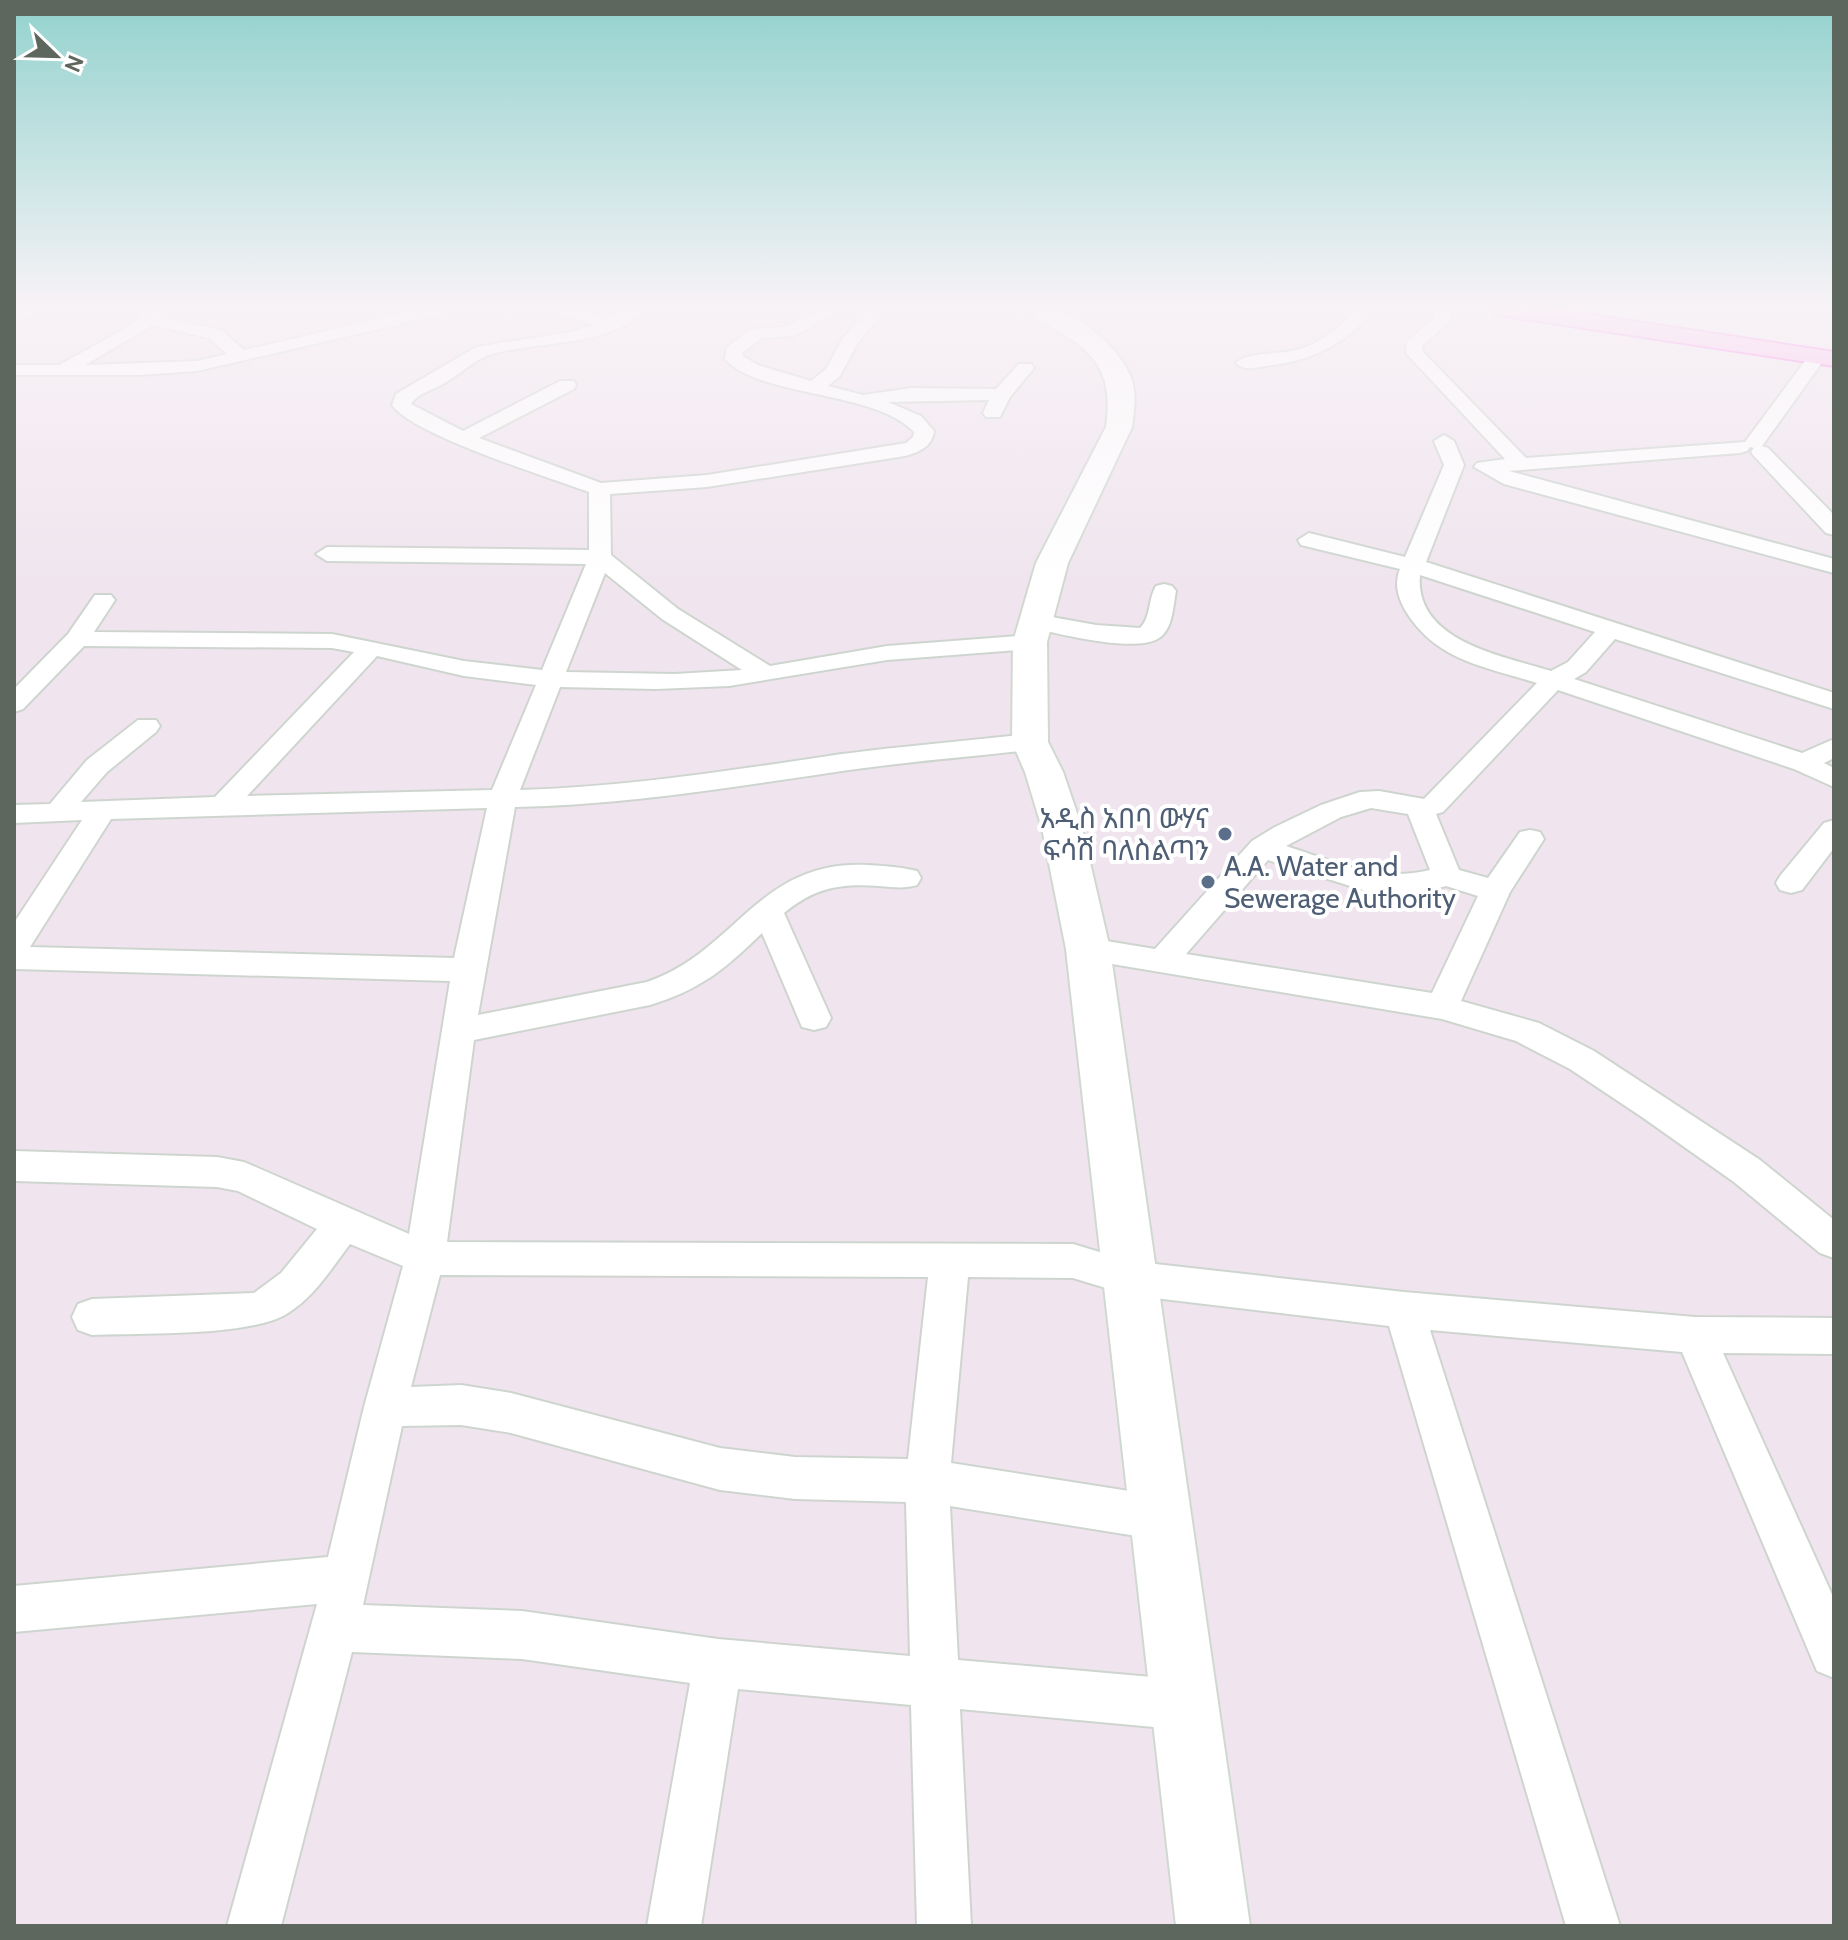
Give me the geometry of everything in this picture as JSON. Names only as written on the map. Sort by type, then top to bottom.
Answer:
[{"type":"main road","points":[[1123,399],[1119,427],[1052,563],[1033,631],[1030,742],[1044,772],[1062,828],[1088,949],[1213,1926]]},
{"type":"street","points":[[403,399],[401,405],[406,411],[463,439],[599,489],[707,481],[898,452],[913,447],[923,439],[921,425],[912,418],[854,399]]},
{"type":"street","points":[[463,439],[541,399]]},
{"type":"street","points":[[860,400],[880,399]]},
{"type":"street","points":[[912,418],[936,399]]},
{"type":"street","points":[[991,416],[999,399]]},
{"type":"street","points":[[1458,399],[1519,462]]},
{"type":"street","points":[[1454,465],[1484,467],[1752,447],[1792,399]]},
{"type":"street","points":[[1444,441],[1454,465],[1408,578],[1410,598],[1439,638],[1455,648],[1804,763],[1834,779]]},
{"type":"street","points":[[1752,447],[1834,528]]},
{"type":"street","points":[[1484,467],[1511,480],[1834,566]]},
{"type":"street","points":[[254,1926],[335,1628],[385,1407],[425,1258],[468,970],[503,797],[600,557],[599,489]]},
{"type":"street","points":[[1309,540],[1411,565],[1834,701]]},
{"type":"street","points":[[327,554],[600,557],[670,614],[766,674]]},
{"type":"street","points":[[77,639],[332,641],[372,647],[449,668],[549,680],[699,683],[1033,631],[1149,635],[1155,630],[1164,591]]},
{"type":"street","points":[[15,702],[77,639],[103,600]]},
{"type":"street","points":[[1163,960],[1262,848],[1280,836],[1355,801],[1374,799],[1420,810],[1433,806],[1554,680],[1577,667],[1610,630]]},
{"type":"street","points":[[223,805],[372,647]]},
{"type":"street","points":[[57,813],[97,766],[147,726]]},
{"type":"street","points":[[14,814],[503,797],[547,799],[627,793],[846,762],[1030,742]]},
{"type":"street","points":[[1804,763],[1834,747]]},
{"type":"street","points":[[1420,810],[1447,876]]},
{"type":"street","points":[[14,948],[101,812]]},
{"type":"street","points":[[1791,883],[1834,829]]},
{"type":"street","points":[[1442,1007],[1495,891],[1530,839]]},
{"type":"street","points":[[1262,848],[1382,886],[1406,886],[1447,876],[1495,891]]},
{"type":"street","points":[[459,1031],[650,993],[679,983],[700,972],[768,912],[807,883],[849,874],[906,878]]},
{"type":"street","points":[[768,912],[814,1018]]},
{"type":"street","points":[[1088,949],[1442,1007],[1527,1032],[1582,1060],[1747,1171],[1834,1242]]},
{"type":"street","points":[[14,958],[468,970]]},
{"type":"street","points":[[14,1166],[217,1172],[244,1177],[343,1224],[425,1258],[950,1258],[1073,1261],[1129,1278],[1404,1310],[1695,1335],[1834,1336]]},
{"type":"street","points":[[92,1317],[257,1310],[274,1304],[288,1293],[343,1224]]},
{"type":"street","points":[[944,1926],[927,1481],[950,1258]]},
{"type":"street","points":[[1404,1310],[1593,1926]]},
{"type":"street","points":[[1695,1335],[1834,1654]]},
{"type":"street","points":[[385,1407],[461,1405],[511,1413],[720,1469],[795,1478],[927,1481],[1161,1518]]},
{"type":"street","points":[[14,1609],[347,1578]]},
{"type":"street","points":[[335,1628],[522,1635],[718,1663],[1186,1705]]},
{"type":"street","points":[[674,1926],[718,1663]]},
{"type":"place","name":"አዲስ አበባ ውሃና ፍሳሽ ባለስልጣን","points":[[1225,834]]},
{"type":"place","name":"A.A. Water and Sewerage Authority","points":[[1208,882]]}]
